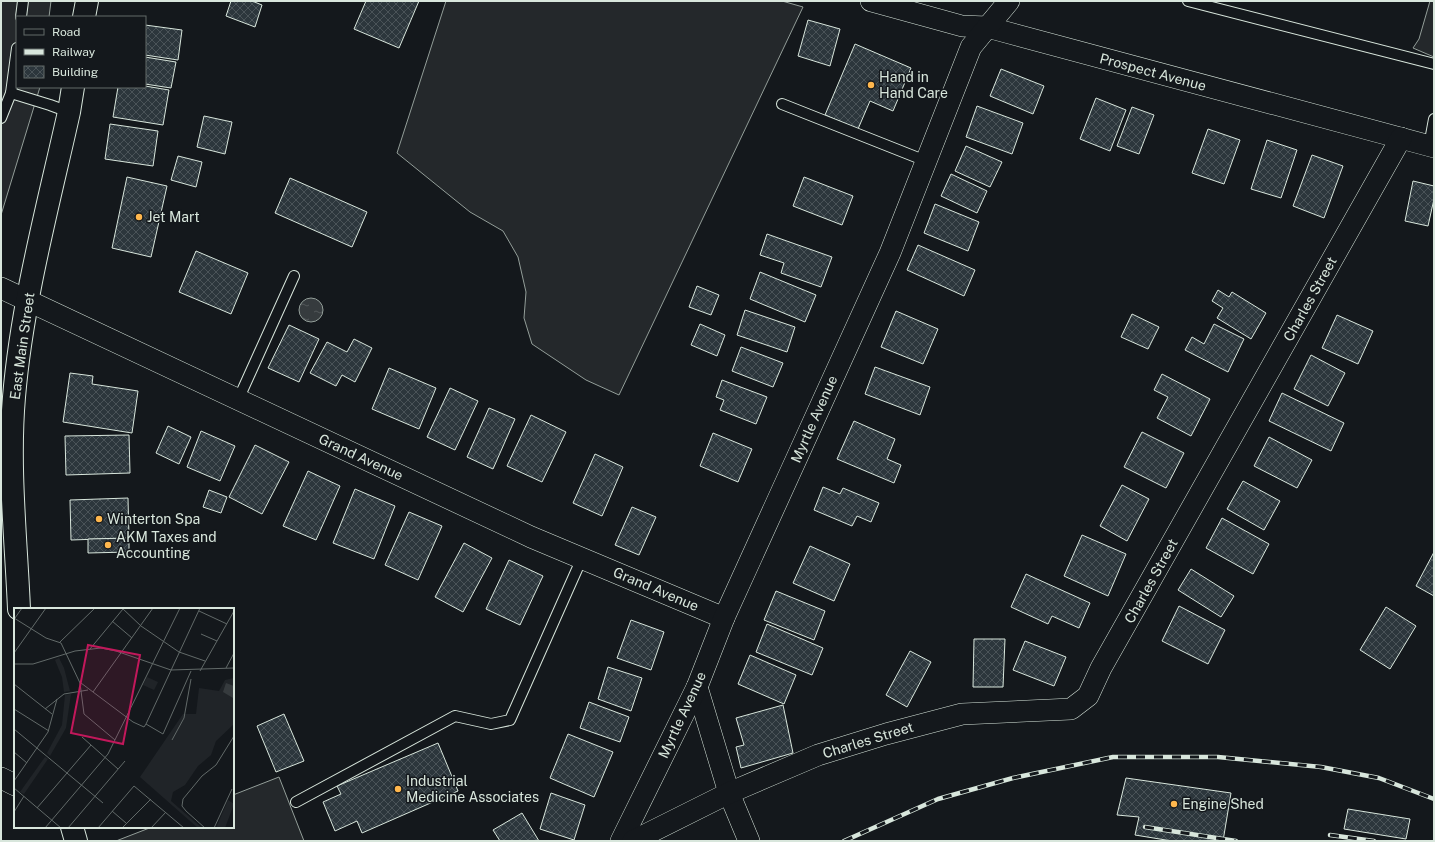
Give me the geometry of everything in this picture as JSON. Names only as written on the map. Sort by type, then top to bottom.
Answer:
[{"type":"main road","points":[[84,16],[87,1]]},
{"type":"main road","name":"East Main Street","points":[[20,608],[12,461],[14,398],[27,302],[69,112],[73,88]]},
{"type":"main road","points":[[72,828],[76,841]]},
{"type":"street","name":"Prospect Avenue","points":[[871,1],[962,26],[987,27],[1432,147]]},
{"type":"street","name":"Myrtle Avenue","points":[[621,841],[697,686],[724,618],[890,253],[971,47],[1009,1]]},
{"type":"street","name":"Charles Street","points":[[633,841],[729,793],[818,755],[886,734],[962,714],[1071,709],[1088,696],[1101,668],[1402,138]]},
{"type":"street","name":"Grand Avenue","points":[[1,288],[27,302],[531,537],[724,618]]},
{"type":"street","points":[[697,686],[729,793],[749,841]]},
{"type":"street","points":[[1,778],[14,784]]},
{"type":"lane","points":[[21,16],[23,1]]},
{"type":"lane","points":[[1188,1],[1434,64]]},
{"type":"lane","points":[[1,118],[11,93],[16,56]]},
{"type":"lane","points":[[11,93],[69,112]]},
{"type":"lane","points":[[782,104],[926,161]]},
{"type":"lane","points":[[1432,147],[1434,119]]},
{"type":"lane","points":[[238,400],[294,276]]},
{"type":"lane","points":[[296,802],[455,716],[491,724],[510,720],[582,558]]},
{"type":"shaded area","points":[[1,1],[51,1],[49,16],[16,16],[16,88],[40,88],[1,215]]},
{"type":"shaded area","points":[[446,1],[782,1],[803,7],[619,395],[586,380],[532,344],[524,318],[526,292],[518,257],[503,231],[470,212],[397,153]]},
{"type":"shaded area","points":[[1430,1],[1434,1],[1434,57],[1413,48],[1419,39]]},
{"type":"shaded area","points":[[279,777],[304,841],[116,841],[149,828],[234,828],[234,795]]},
{"type":"water","points":[[311,298],[320,301],[323,310],[320,319],[311,322],[302,319],[299,310],[302,301]]},
{"type":"building","points":[[231,1],[252,1],[262,5],[255,27],[226,16]]},
{"type":"building","points":[[366,1],[419,1],[399,48],[354,29]]},
{"type":"building","points":[[808,20],[840,29],[830,66],[798,56]]},
{"type":"building","points":[[146,25],[182,30],[178,60],[146,55]]},
{"type":"building","name":"Hand in Hand Care","points":[[855,44],[911,68],[893,111],[870,101],[858,129],[825,115]]},
{"type":"building","points":[[146,57],[176,62],[171,88],[146,84]]},
{"type":"building","points":[[1001,69],[1044,86],[1033,114],[990,96]]},
{"type":"building","points":[[146,86],[169,90],[163,125],[113,117],[118,88],[146,88]]},
{"type":"building","points":[[1096,98],[1126,110],[1110,151],[1080,139]]},
{"type":"building","points":[[977,106],[1023,123],[1012,154],[966,137]]},
{"type":"building","points":[[1132,107],[1154,115],[1139,154],[1117,146]]},
{"type":"building","points":[[204,116],[232,122],[225,154],[197,147]]},
{"type":"building","points":[[110,124],[158,131],[153,166],[105,159]]},
{"type":"building","points":[[1208,129],[1240,140],[1224,184],[1192,173]]},
{"type":"building","points":[[1267,140],[1297,150],[1281,198],[1251,189]]},
{"type":"building","points":[[966,146],[1002,162],[990,187],[955,171]]},
{"type":"building","points":[[1312,155],[1343,166],[1324,218],[1293,206]]},
{"type":"building","points":[[178,156],[202,162],[196,187],[171,180]]},
{"type":"building","points":[[951,174],[987,191],[977,213],[941,196]]},
{"type":"building","name":"Jet Mart","points":[[127,177],[167,186],[151,257],[112,248]]},
{"type":"building","points":[[804,177],[853,196],[842,225],[793,206]]},
{"type":"building","points":[[290,178],[367,212],[352,247],[275,213]]},
{"type":"building","points":[[1413,181],[1434,186],[1434,199],[1428,226],[1405,221]]},
{"type":"building","points":[[935,204],[979,222],[968,251],[924,233]]},
{"type":"building","points":[[767,234],[832,257],[821,287],[781,273],[784,263],[760,255]]},
{"type":"building","points":[[918,245],[975,270],[964,296],[907,270]]},
{"type":"building","points":[[196,251],[248,273],[231,314],[179,292]]},
{"type":"building","points":[[760,272],[816,295],[805,322],[750,299]]},
{"type":"building","points":[[697,286],[719,295],[711,315],[689,307]]},
{"type":"building","points":[[1218,290],[1229,297],[1232,292],[1266,313],[1251,339],[1217,318],[1223,308],[1212,301]]},
{"type":"building","points":[[745,310],[795,327],[787,352],[737,335]]},
{"type":"building","points":[[896,311],[938,329],[923,364],[881,347]]},
{"type":"building","points":[[1132,314],[1159,327],[1148,349],[1121,337]]},
{"type":"building","points":[[1337,315],[1373,331],[1358,364],[1322,348]]},
{"type":"building","points":[[700,324],[725,335],[717,356],[691,345]]},
{"type":"building","points":[[1214,324],[1244,339],[1228,372],[1185,350],[1192,337],[1204,344]]},
{"type":"building","points":[[289,325],[319,339],[299,382],[268,368]]},
{"type":"building","points":[[354,339],[372,348],[355,382],[342,375],[336,386],[310,373],[327,342],[347,352]]},
{"type":"building","points":[[741,347],[783,363],[773,387],[732,371]]},
{"type":"building","points":[[1311,355],[1345,373],[1328,406],[1294,389]]},
{"type":"building","points":[[875,367],[930,387],[920,415],[865,394]]},
{"type":"building","points":[[389,368],[436,388],[419,429],[372,409]]},
{"type":"building","points":[[70,373],[93,376],[92,384],[138,391],[132,433],[63,422]]},
{"type":"building","points":[[1162,374],[1210,399],[1191,436],[1157,418],[1168,397],[1154,390]]},
{"type":"building","points":[[722,380],[767,397],[756,424],[720,410],[724,400],[716,397]]},
{"type":"building","points":[[450,388],[478,401],[455,450],[427,437]]},
{"type":"building","points":[[1282,393],[1344,423],[1331,451],[1269,421]]},
{"type":"building","points":[[489,408],[515,419],[493,469],[467,457]]},
{"type":"building","points":[[531,415],[566,432],[542,482],[507,466]]},
{"type":"building","points":[[854,421],[895,439],[887,459],[901,465],[894,483],[837,459]]},
{"type":"building","points":[[168,426],[191,437],[179,464],[156,453]]},
{"type":"building","points":[[201,431],[235,446],[220,481],[187,467]]},
{"type":"building","points":[[1142,432],[1184,453],[1166,488],[1124,467]]},
{"type":"building","points":[[713,433],[752,449],[738,482],[700,466]]},
{"type":"building","points":[[129,435],[130,473],[66,475],[65,436]]},
{"type":"building","points":[[1269,437],[1312,460],[1297,488],[1254,466]]},
{"type":"building","points":[[255,445],[289,462],[262,514],[229,497]]},
{"type":"building","points":[[595,454],[623,467],[602,516],[573,503]]},
{"type":"building","points":[[308,471],[340,486],[316,540],[283,526]]},
{"type":"building","points":[[1243,481],[1280,501],[1264,530],[1227,509]]},
{"type":"building","points":[[1122,485],[1149,499],[1127,541],[1100,526]]},
{"type":"building","points":[[823,487],[840,494],[843,488],[879,503],[871,522],[857,516],[852,526],[814,510]]},
{"type":"building","points":[[355,489],[395,506],[374,559],[333,543]]},
{"type":"building","points":[[209,490],[227,497],[221,513],[203,507]]},
{"type":"building","name":"Winterton Spa","points":[[128,498],[129,538],[71,540],[70,500]]},
{"type":"building","points":[[632,507],[656,517],[639,555],[615,545]]},
{"type":"building","points":[[409,512],[442,526],[418,580],[385,565]]},
{"type":"building","points":[[1222,518],[1269,544],[1253,574],[1206,548]]},
{"type":"building","points":[[1082,535],[1126,554],[1108,596],[1064,576]]},
{"type":"building","name":"AKM Taxes and Accounting","points":[[129,538],[129,552],[88,553],[88,539]]},
{"type":"building","points":[[464,543],[492,558],[463,612],[435,597]]},
{"type":"building","points":[[810,546],[850,564],[834,601],[793,583]]},
{"type":"building","points":[[1434,552],[1434,596],[1416,586]]},
{"type":"building","points":[[509,560],[543,576],[520,625],[486,609]]},
{"type":"building","points":[[1191,569],[1234,596],[1221,617],[1178,590]]},
{"type":"building","points":[[1026,574],[1090,603],[1079,628],[1052,616],[1048,624],[1011,607]]},
{"type":"building","points":[[776,591],[825,611],[814,640],[764,620]]},
{"type":"building","points":[[1179,606],[1225,630],[1208,664],[1162,641]]},
{"type":"building","points":[[1386,607],[1416,626],[1390,669],[1360,650]]},
{"type":"building","points":[[631,620],[664,632],[651,670],[617,658]]},
{"type":"building","points":[[767,624],[823,648],[812,675],[756,652]]},
{"type":"building","points":[[974,639],[1005,639],[1003,687],[973,687]]},
{"type":"building","points":[[1025,641],[1066,657],[1054,686],[1013,670]]},
{"type":"building","points":[[910,651],[931,662],[907,707],[886,695]]},
{"type":"building","points":[[750,655],[796,675],[784,704],[738,684]]},
{"type":"building","points":[[608,667],[642,678],[631,711],[598,699]]},
{"type":"building","points":[[589,702],[629,717],[620,742],[580,728]]},
{"type":"building","points":[[783,705],[793,753],[741,768],[736,747],[744,745],[736,718]]},
{"type":"building","points":[[284,714],[304,761],[276,772],[257,726]]},
{"type":"building","points":[[568,734],[613,752],[594,797],[550,778]]},
{"type":"building","name":"Industrial Medicine Associates","points":[[438,743],[458,791],[362,833],[357,821],[335,831],[323,802],[341,794],[337,786]]},
{"type":"building","name":"Engine Shed","points":[[1126,778],[1231,793],[1223,841],[1172,841],[1135,835],[1139,817],[1117,815]]},
{"type":"building","points":[[551,793],[585,805],[574,840],[540,829]]},
{"type":"building","points":[[1348,809],[1410,819],[1406,839],[1344,829]]},
{"type":"building","points":[[522,813],[539,841],[500,841],[493,830]]},
{"type":"railway","points":[[844,841],[938,799],[1013,778],[1113,757],[1218,757],[1321,767],[1379,778],[1434,799]]},
{"type":"railway","points":[[1145,827],[1236,841]]},
{"type":"railway","points":[[1330,835],[1374,841]]},
{"type":"place","name":"Hand in Hand Care","points":[[871,85]]},
{"type":"place","name":"Jet Mart","points":[[139,217]]},
{"type":"place","name":"Winterton Spa","points":[[99,519]]},
{"type":"place","name":"AKM Taxes and Accounting","points":[[108,545]]},
{"type":"place","name":"Industrial Medicine Associates","points":[[398,789]]},
{"type":"place","name":"Engine Shed","points":[[1174,804]]}]
